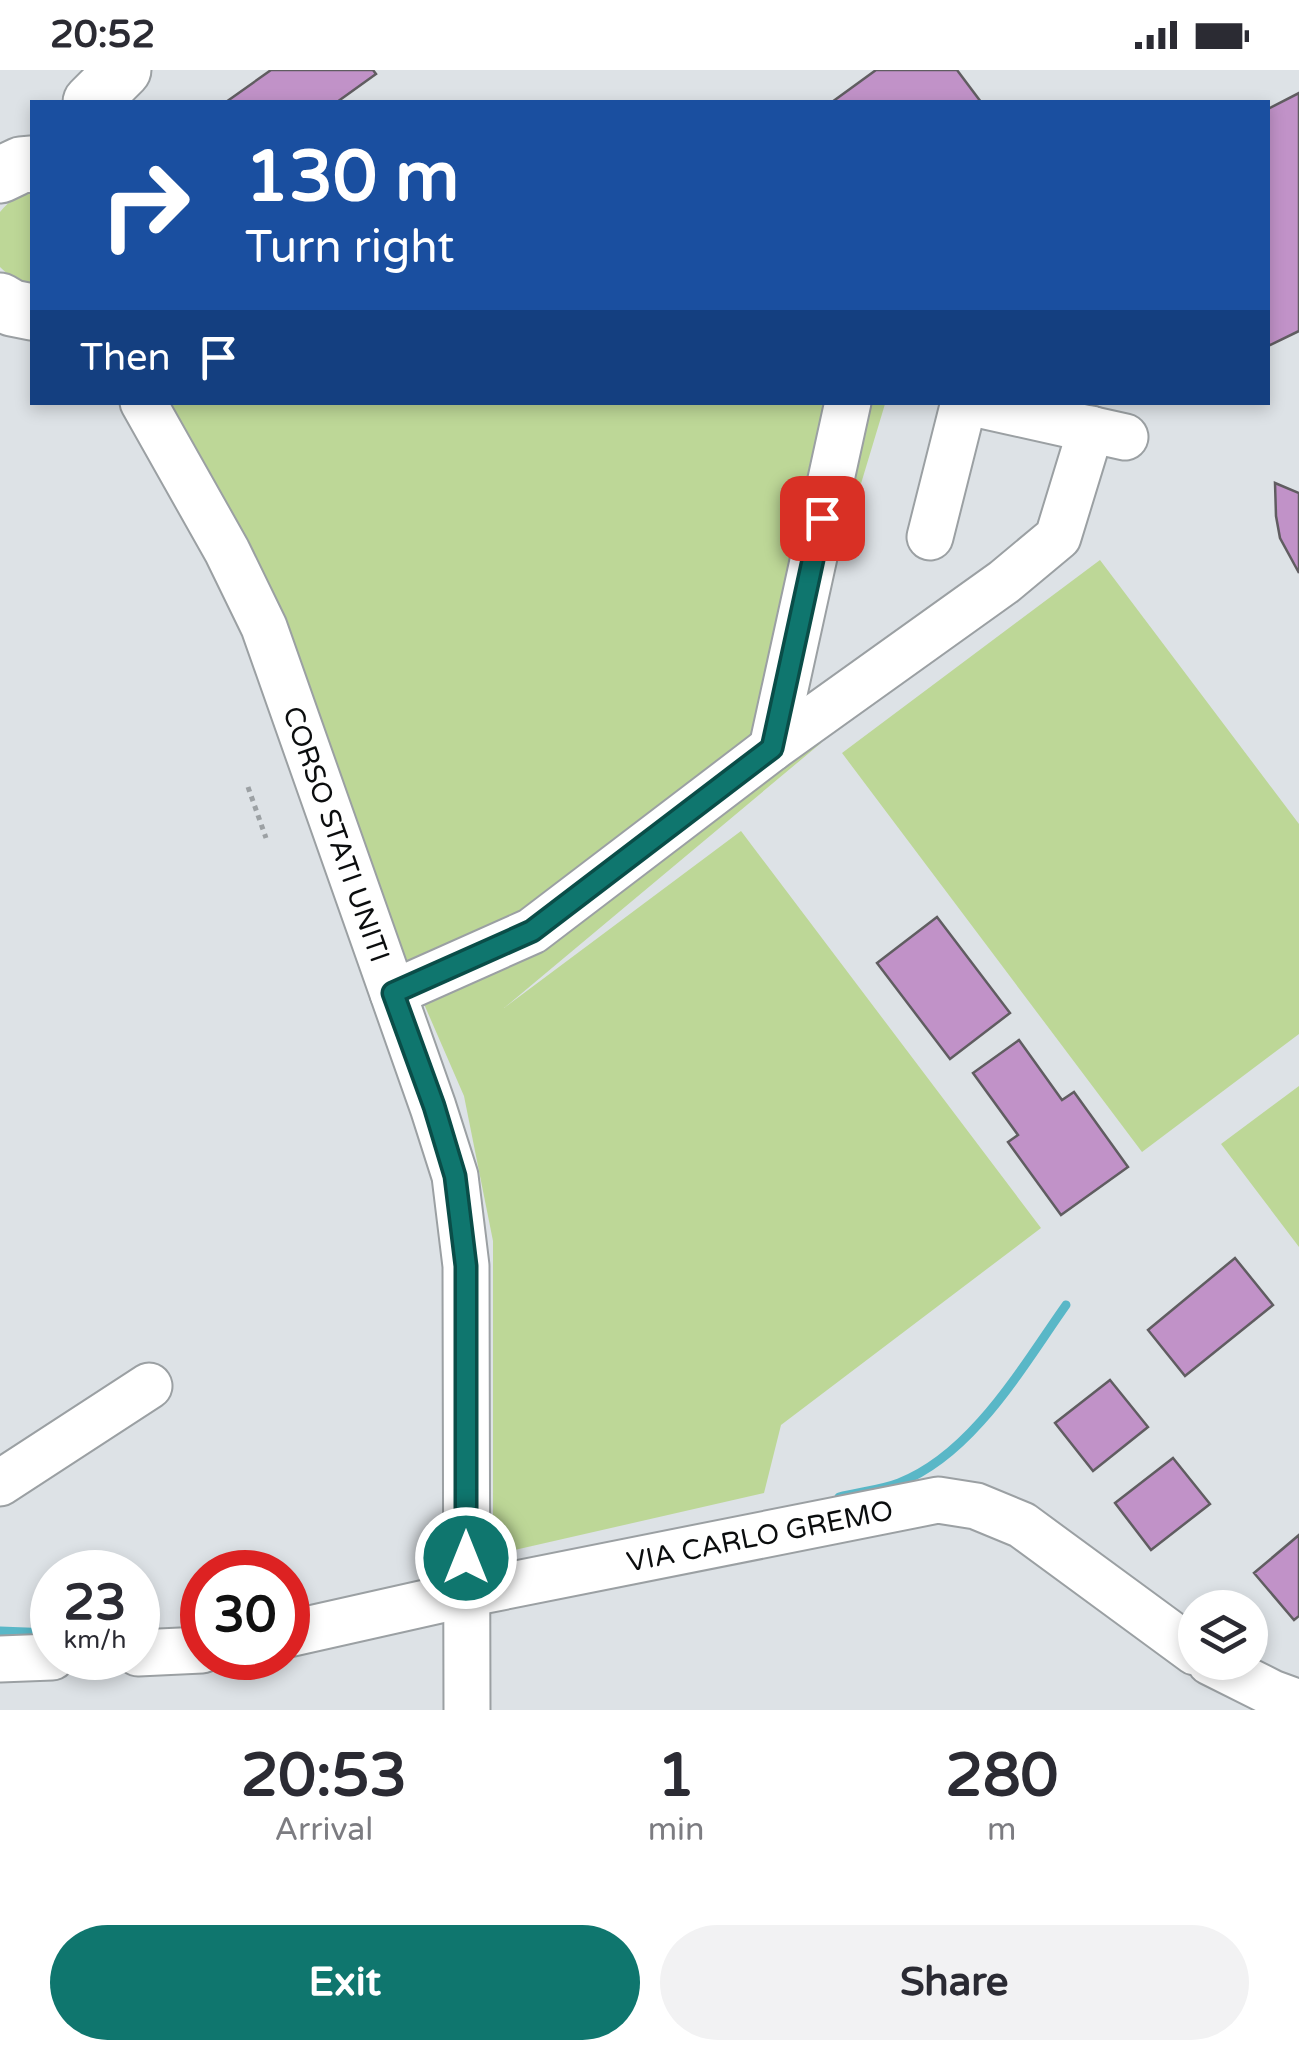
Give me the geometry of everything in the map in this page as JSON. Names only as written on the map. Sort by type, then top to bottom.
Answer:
[{"type":"main road","points":[[0,301],[30,312]]},
{"type":"street","name":"CORSO STATI UNITI","points":[[145,405],[227,552],[264,628],[434,1106],[455,1176],[466,1266],[467,1710]]},
{"type":"street","points":[[772,748],[847,405]]},
{"type":"street","points":[[930,537],[965,405]]},
{"type":"street","points":[[393,993],[532,931],[1058,538],[1108,433],[980,405]]},
{"type":"street","points":[[0,1483],[148,1386]]},
{"type":"street","name":"VIA CARLO GREMO","points":[[310,1629],[938,1500],[976,1506],[1022,1525],[1178,1640]]},
{"type":"street","points":[[0,1659],[30,1658]]},
{"type":"street","points":[[1246,1680],[1299,1703]]},
{"type":"path","points":[[248,787],[266,838]]},
{"type":"green space","points":[[30,191],[30,288],[17,283],[0,267],[0,212]]},
{"type":"green space","points":[[161,405],[885,405],[791,699],[821,743],[504,1008],[741,831],[1041,1228],[781,1425],[764,1493],[493,1555],[493,1241],[464,1096],[404,958],[296,664]]},
{"type":"green space","points":[[1100,560],[1299,824],[1299,1034],[1142,1152],[842,753]]},
{"type":"green space","points":[[1299,1086],[1299,1247],[1221,1144]]},
{"type":"building","points":[[271,70],[373,70],[376,74],[340,100],[229,100]]},
{"type":"building","points":[[876,70],[957,70],[980,100],[835,100]]},
{"type":"building","points":[[1299,93],[1299,331],[1270,345],[1270,108]]},
{"type":"building","points":[[1275,483],[1299,493],[1299,573],[1280,538]]},
{"type":"building","points":[[937,917],[1010,1013],[950,1059],[877,963]]},
{"type":"building","points":[[1019,1040],[1062,1100],[1074,1092],[1128,1167],[1061,1215],[1008,1142],[1018,1135],[973,1073]]},
{"type":"building","points":[[1235,1258],[1273,1305],[1185,1376],[1148,1330]]},
{"type":"building","points":[[1110,1380],[1148,1427],[1093,1471],[1055,1423]]},
{"type":"building","points":[[1173,1458],[1210,1504],[1151,1550],[1115,1503]]},
{"type":"building","points":[[1299,1535],[1299,1616],[1294,1620],[1254,1573]]},
{"type":"waterway","points":[[839,1497],[899,1483],[950,1452],[994,1406],[1066,1305]]},
{"type":"waterway","points":[[0,1631],[30,1632]]},
{"type":"route","points":[[466,1558],[466,1266],[455,1176],[393,993],[532,931],[772,748],[822,518]]}]
